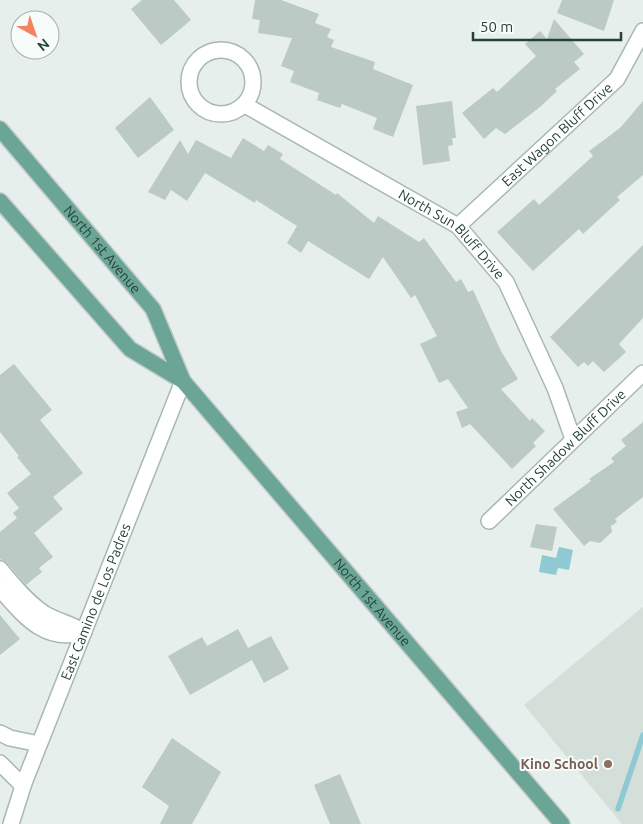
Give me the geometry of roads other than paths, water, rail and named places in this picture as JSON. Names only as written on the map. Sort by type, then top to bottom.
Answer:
[{"type":"main road","name":"North 1st Avenue","points":[[0,128],[153,309],[183,381],[562,824]]},
{"type":"main road","name":"North 1st Avenue","points":[[0,201],[130,349],[183,381]]},
{"type":"street","name":"East Wagon Bluff Drive","points":[[458,226],[617,79],[643,31]]},
{"type":"street","points":[[225,50],[243,59],[253,76],[254,86],[245,105],[226,115],[214,114],[204,110],[196,103],[190,94],[189,83],[190,72],[196,62],[204,55],[214,51],[225,50]]},
{"type":"street","name":"North Sun Bluff Drive","points":[[245,105],[458,226],[506,282],[555,388],[572,439]]},
{"type":"street","name":"North Shadow Bluff Drive","points":[[489,521],[572,439],[643,373]]},
{"type":"street","name":"East Camino de Los Padres","points":[[11,824],[24,783],[183,381]]},
{"type":"street","points":[[0,569],[18,590],[45,614],[72,624],[84,632]]},
{"type":"street","points":[[0,589],[28,620],[42,629],[70,636],[84,632]]},
{"type":"street","points":[[0,733],[10,738],[40,744]]},
{"type":"street","points":[[0,763],[20,783],[24,783]]},
{"type":"water","points":[[559,547],[573,550],[569,570],[558,568],[556,575],[539,572],[542,555],[556,558]]},
{"type":"waterway","points":[[618,809],[643,735]]},
{"type":"place","name":"Kino School","points":[[608,764]]}]
